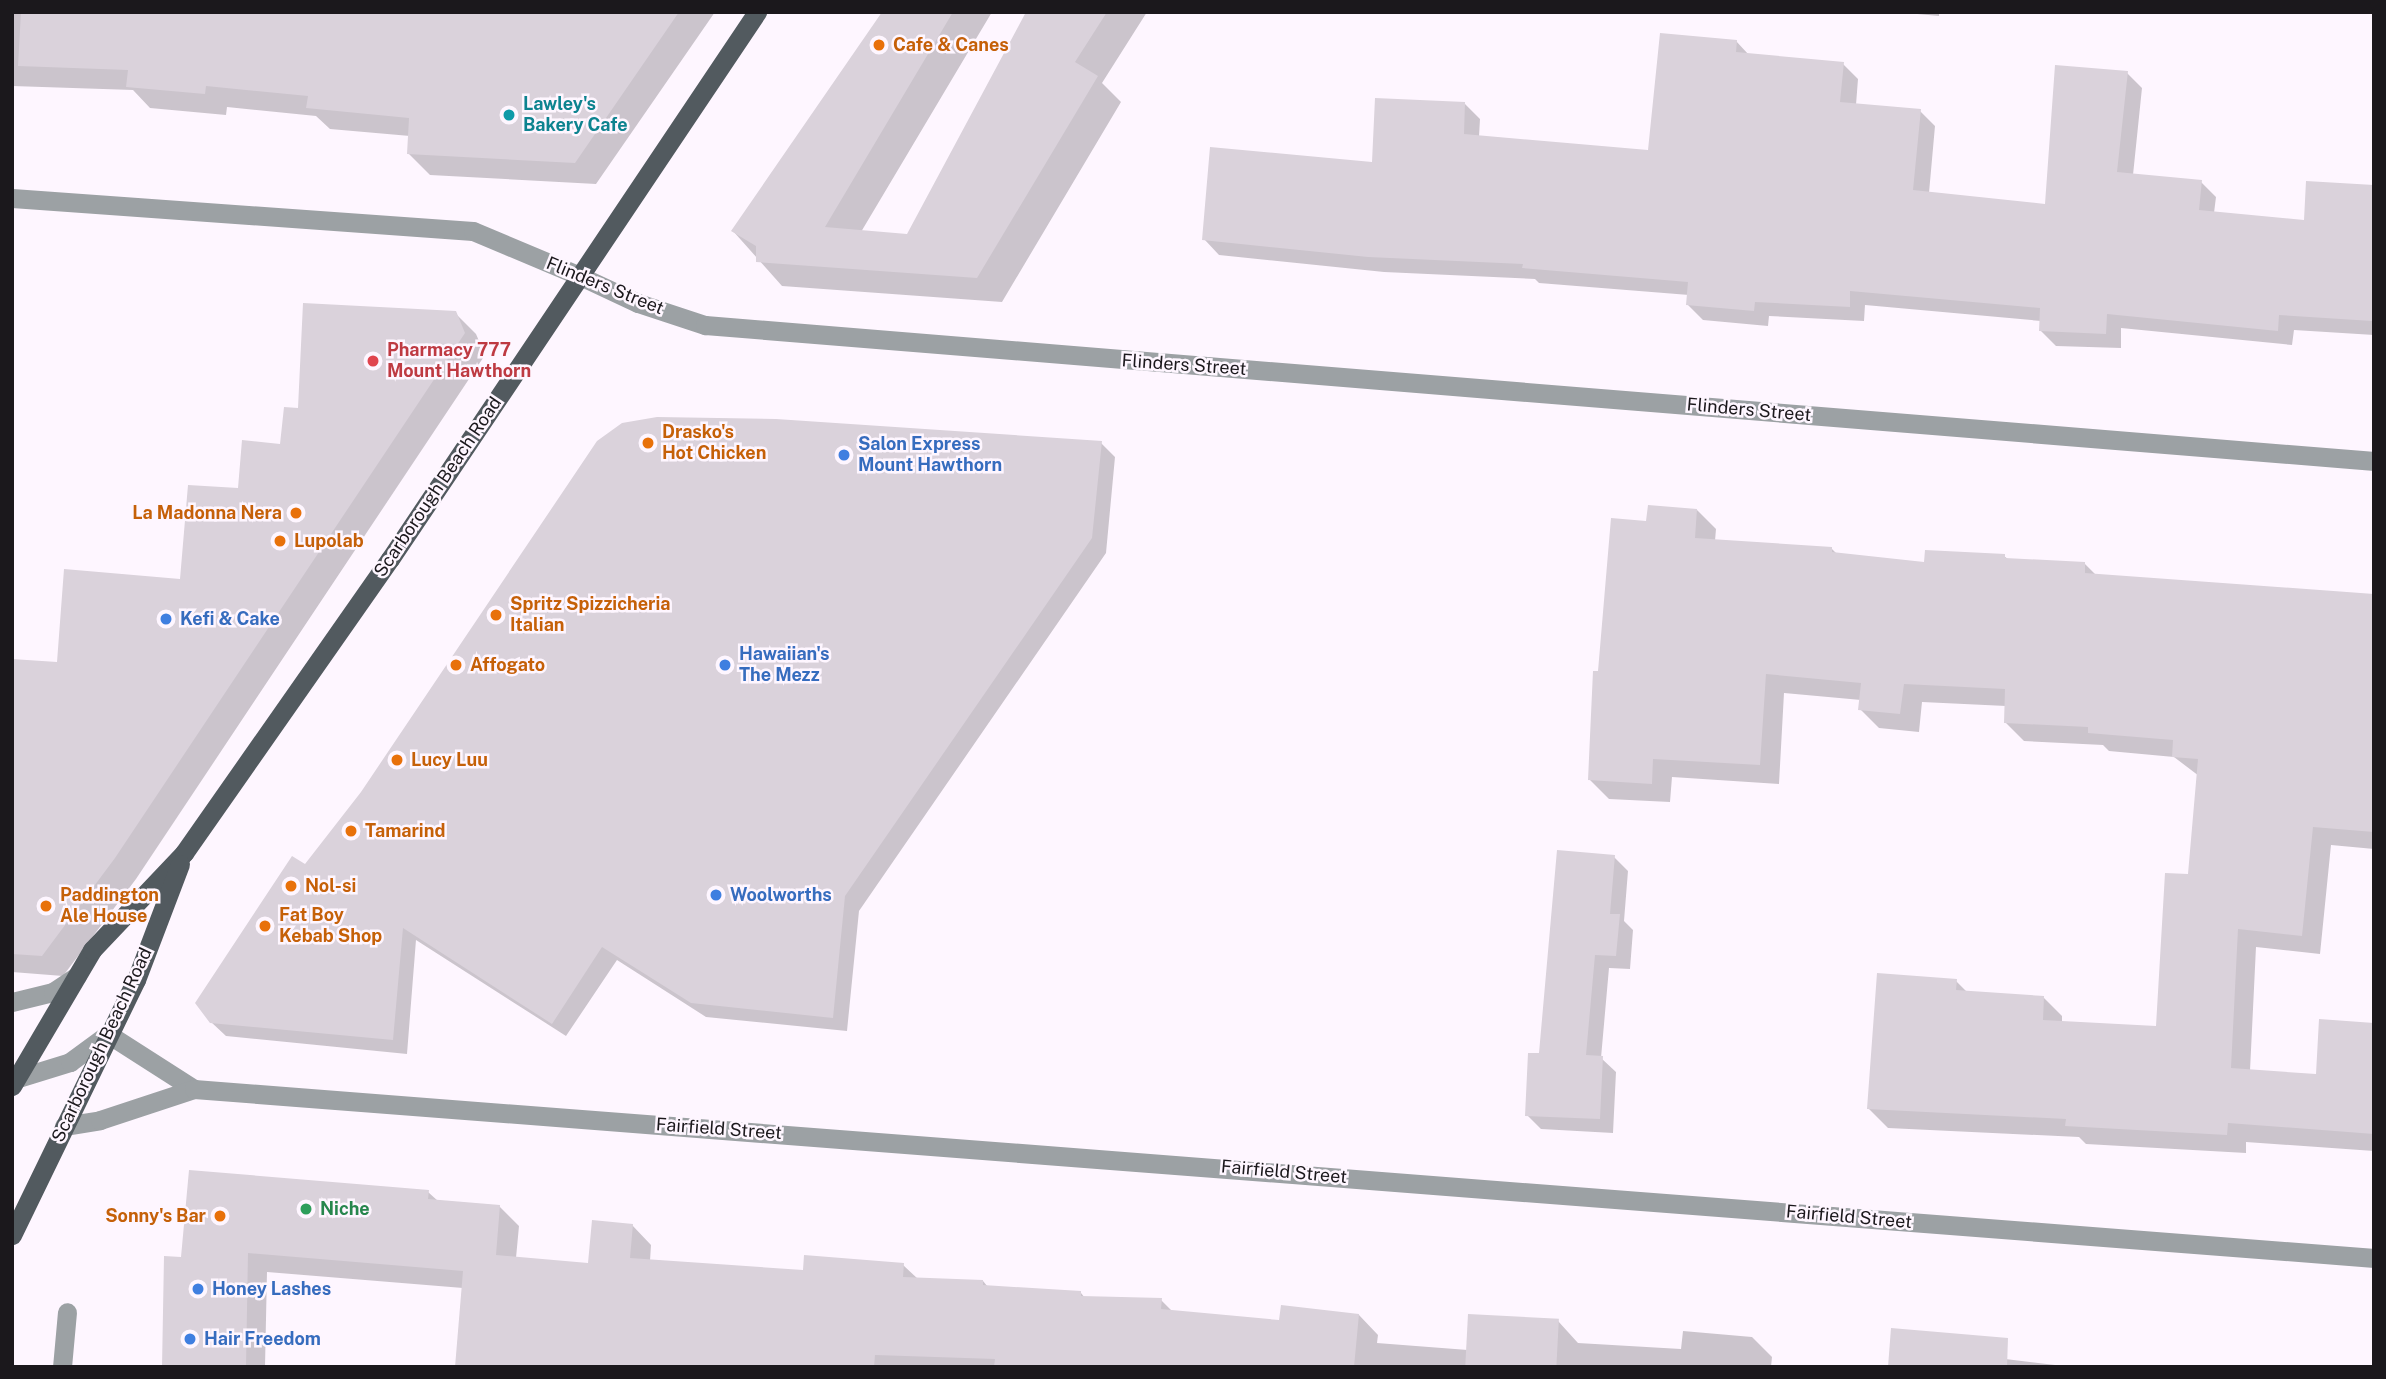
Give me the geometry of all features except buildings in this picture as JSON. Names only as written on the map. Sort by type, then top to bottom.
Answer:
[{"type":"main road","name":"Scarborough Beach Road","points":[[13,1082],[92,950],[184,853],[390,559],[757,12]]},
{"type":"main road","name":"Scarborough Beach Road","points":[[12,1235],[136,980],[184,853]]},
{"type":"street","name":"Flinders Street","points":[[12,198],[473,231],[638,303],[705,325],[2374,461]]},
{"type":"street","points":[[12,1002],[53,992],[76,976]]},
{"type":"street","points":[[13,1082],[70,1062],[108,1034]]},
{"type":"street","name":"Fairfield Street","points":[[108,1034],[194,1089]]},
{"type":"street","name":"Fairfield Street","points":[[64,1125],[100,1120],[194,1089],[2374,1258]]},
{"type":"street","points":[[62,1367],[67,1312]]},
{"type":"place","name":"Cafe & Canes","points":[[879,45]]},
{"type":"place","name":"Lawley's Bakery Cafe","points":[[509,115]]},
{"type":"place","name":"Pharmacy 777 Mount Hawthorn","points":[[373,361]]},
{"type":"place","name":"Drasko's Hot Chicken","points":[[648,443]]},
{"type":"place","name":"Salon Express Mount Hawthorn","points":[[844,455]]},
{"type":"place","name":"La Madonna Nera","points":[[296,513]]},
{"type":"place","name":"Lupolab","points":[[280,541]]},
{"type":"place","name":"Spritz Spizzicheria Italian","points":[[496,615]]},
{"type":"place","name":"Kefi & Cake","points":[[166,619]]},
{"type":"place","name":"Affogato","points":[[456,665]]},
{"type":"place","name":"Hawaiian's The Mezz","points":[[725,665]]},
{"type":"place","name":"Lucy Luu","points":[[397,760]]},
{"type":"place","name":"Tamarind","points":[[351,831]]},
{"type":"place","name":"Nol-si","points":[[291,886]]},
{"type":"place","name":"Woolworths","points":[[716,895]]},
{"type":"place","name":"Paddington Ale House","points":[[46,906]]},
{"type":"place","name":"Fat Boy Kebab Shop","points":[[265,926]]},
{"type":"place","name":"Niche","points":[[306,1209]]},
{"type":"place","name":"Sonny's Bar","points":[[220,1216]]},
{"type":"place","name":"Honey Lashes","points":[[198,1289]]},
{"type":"place","name":"Hair Freedom","points":[[190,1339]]}]
